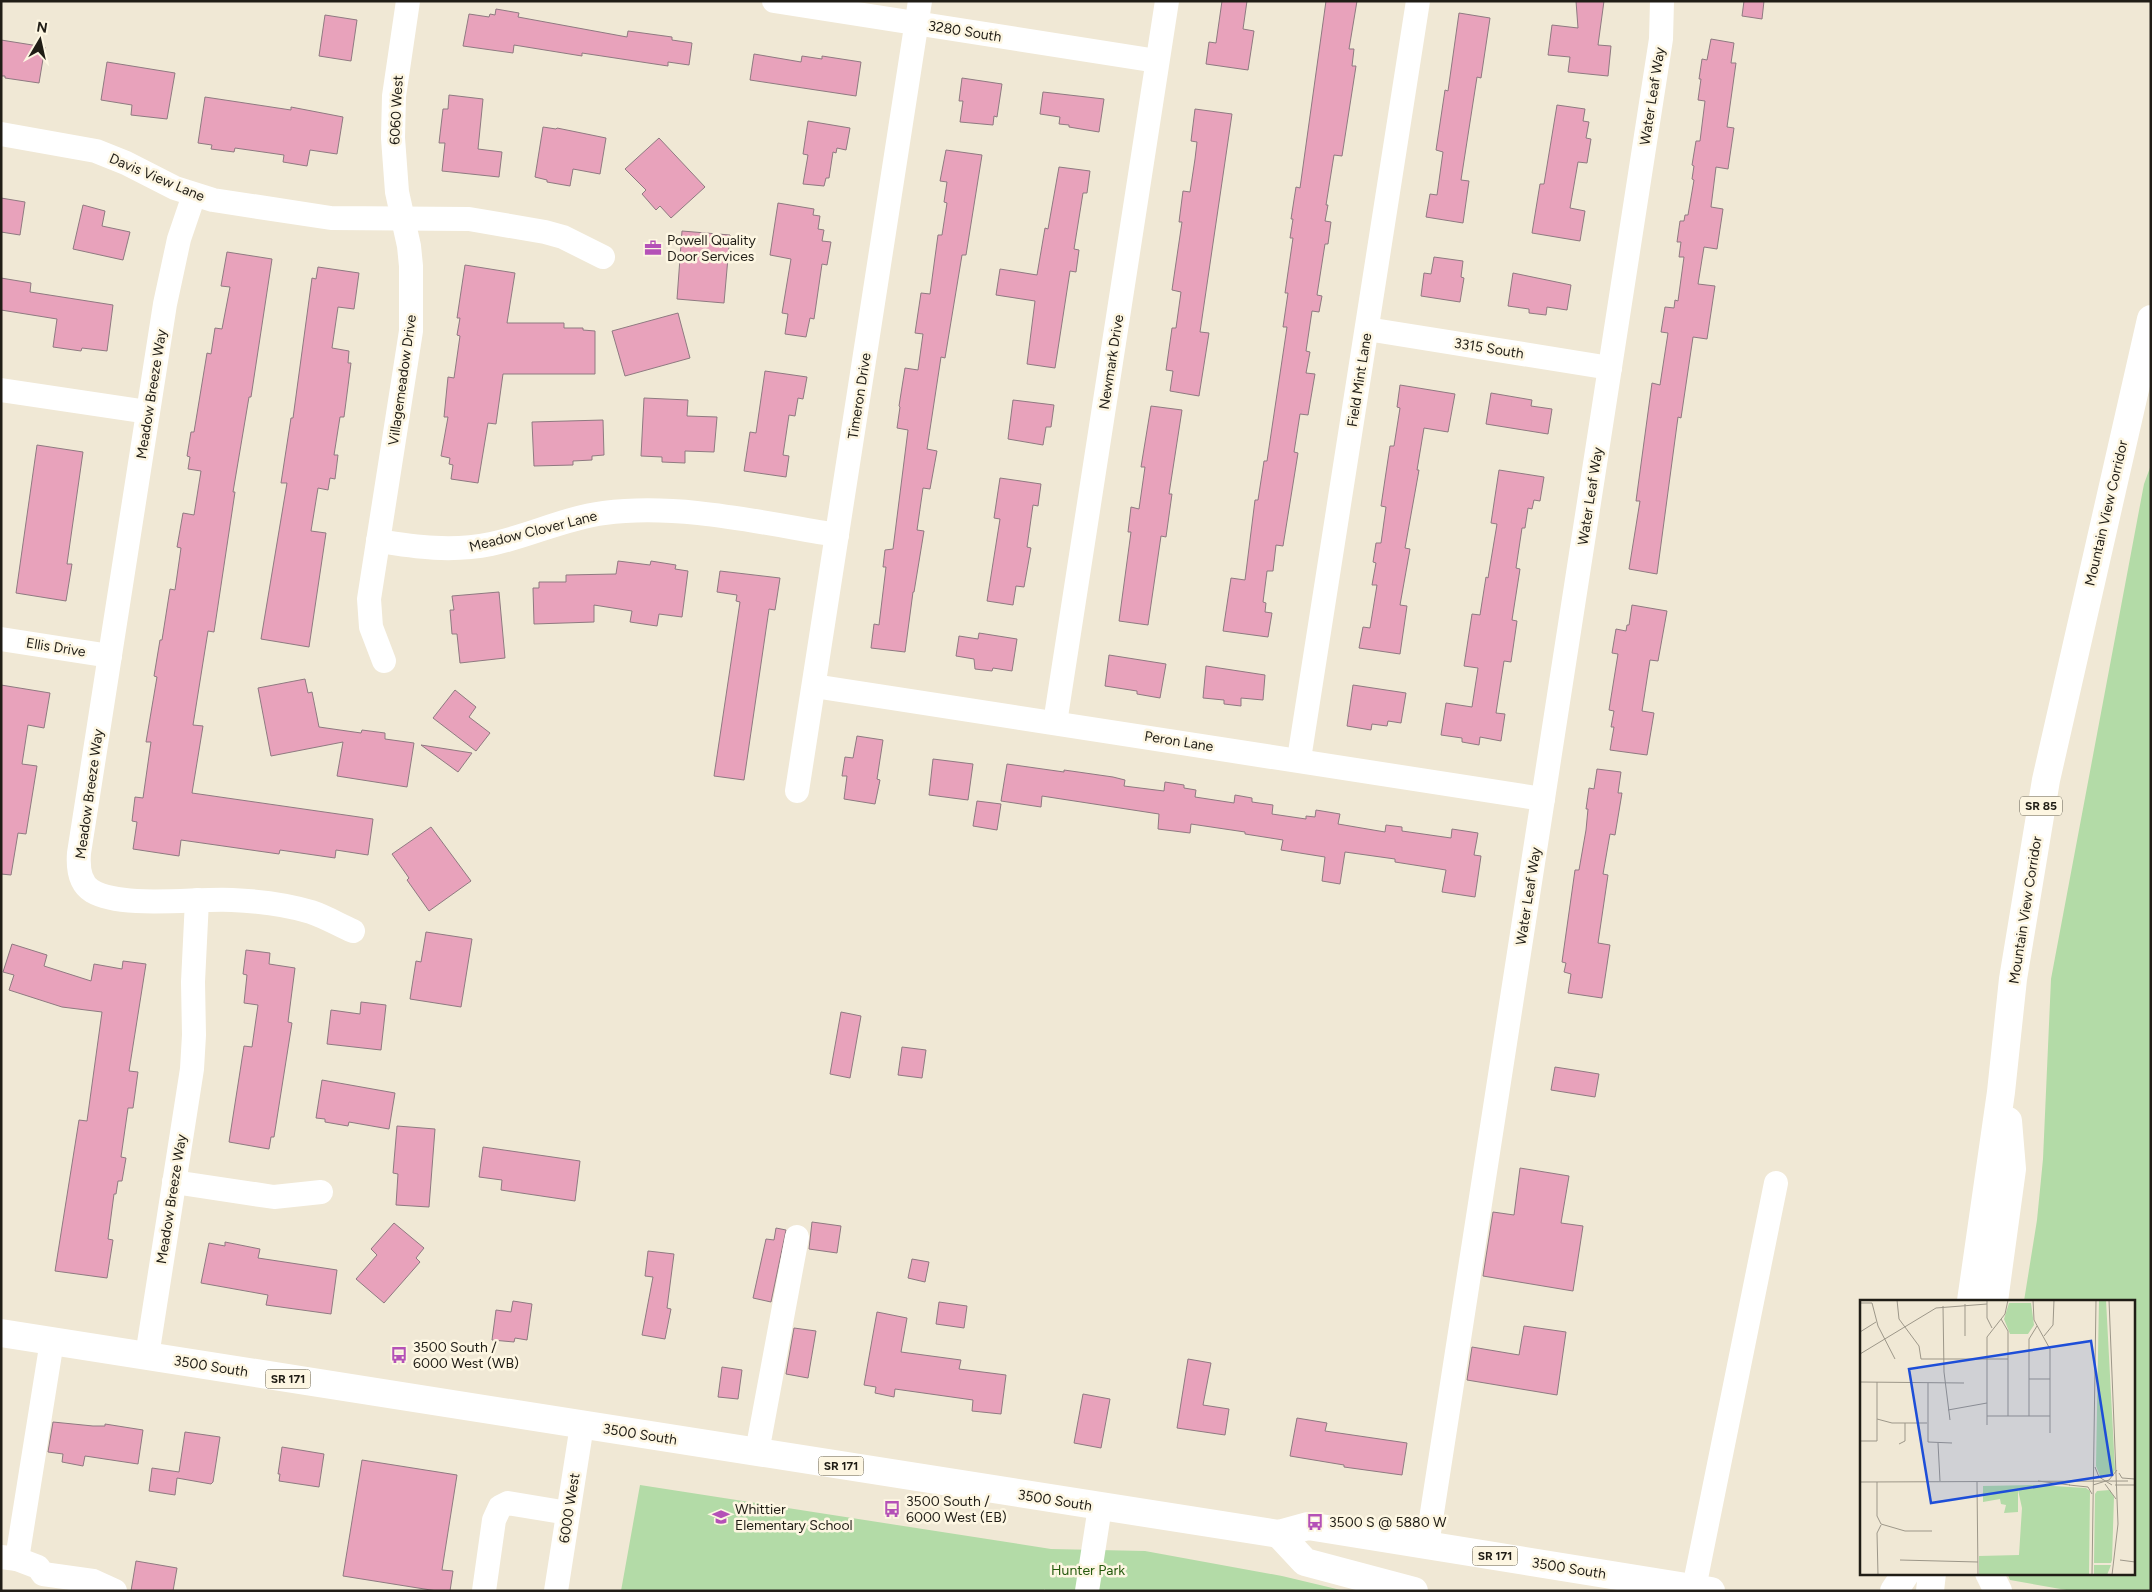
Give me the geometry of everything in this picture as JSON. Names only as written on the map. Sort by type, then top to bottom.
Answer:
[{"type":"main road","name":"Mountain View Corridor","points":[[1971,1300],[2001,1092],[2013,979],[2046,780],[2151,319]]},
{"type":"main road","points":[[1952,1300],[1980,1105],[2013,979]]},
{"type":"main road","points":[[1994,1300],[2012,1169],[2011,1143],[2001,1092]]},
{"type":"main road","name":"3500 South","points":[[1,1334],[1279,1534],[1308,1526],[1702,1589]]},
{"type":"main road","points":[[1279,1534],[1305,1562],[1414,1591]]},
{"type":"main road","points":[[1894,1591],[1905,1574]]},
{"type":"main road","points":[[1930,1591],[1932,1574]]},
{"type":"main road","points":[[1990,1574],[1998,1591]]},
{"type":"street","name":"6060 West","points":[[403,220],[394,167],[393,117],[395,87],[408,1]]},
{"type":"street","name":"3280 South","points":[[774,1],[919,12],[1157,61]]},
{"type":"street","name":"Newmark Drive","points":[[1055,723],[1167,1]]},
{"type":"street","name":"Field Mint Lane","points":[[1299,760],[1418,1]]},
{"type":"street","name":"Water Leaf Way","points":[[1427,1545],[1661,39],[1662,1]]},
{"type":"street","name":"Timeron Drive","points":[[797,791],[919,12]]},
{"type":"street","name":"Davis View Lane","points":[[1,134],[96,151],[126,163],[175,188],[194,195],[232,204],[311,216],[352,219],[455,218],[545,232],[580,244],[603,257]]},
{"type":"street","name":"Meadow Breeze Way","points":[[147,1356],[194,1050],[193,982],[197,900],[148,900],[103,896],[85,886],[81,878],[79,853],[169,281],[179,239],[194,195]]},
{"type":"street","name":"Villagemeadow Drive","points":[[384,661],[372,627],[369,599],[411,331],[412,276],[409,246],[403,220]]},
{"type":"street","name":"3315 South","points":[[1367,329],[1610,368]]},
{"type":"street","points":[[1,390],[148,412]]},
{"type":"street","name":"Meadow Clover Lane","points":[[378,541],[414,547],[457,549],[492,544],[572,519],[603,513],[644,509],[693,513],[837,535]]},
{"type":"street","name":"Ellis Drive","points":[[1,639],[110,656]]},
{"type":"street","name":"Peron Lane","points":[[814,686],[1543,798]]},
{"type":"street","points":[[197,900],[231,900],[301,910],[353,931]]},
{"type":"street","points":[[174,1182],[268,1196],[321,1192]]},
{"type":"street","points":[[1702,1589],[1776,1183]]},
{"type":"street","points":[[757,1452],[797,1237]]},
{"type":"street","points":[[52,1342],[9,1558],[38,1567],[43,1574],[93,1580],[116,1591]]},
{"type":"street","name":"6000 West","points":[[556,1591],[582,1424]]},
{"type":"street","points":[[484,1591],[494,1520],[500,1507],[508,1502],[568,1513]]},
{"type":"street","points":[[1088,1591],[1100,1507]]},
{"type":"green space","points":[[2151,465],[2151,1591],[2072,1591],[2010,1580],[2007,1574],[2134,1574],[2134,1300],[2024,1300],[2037,1220],[2043,1159],[2051,979],[2144,484]]},
{"type":"green space","name":"Whittier Elementary School","points":[[640,1485],[1051,1549],[1145,1551],[1282,1576],[1345,1591],[1045,1591],[1045,1589],[1043,1591],[621,1591]]},
{"type":"building","points":[[1222,1],[1247,1],[1243,29],[1254,31],[1248,70],[1206,64],[1209,42],[1216,43]]},
{"type":"building","points":[[1326,1],[1357,1],[1349,49],[1354,49],[1352,66],[1356,66],[1342,156],[1334,155],[1326,205],[1328,205],[1325,221],[1331,222],[1328,244],[1325,244],[1317,295],[1322,296],[1319,312],[1312,311],[1306,351],[1310,352],[1306,373],[1315,374],[1308,415],[1300,414],[1294,452],[1298,453],[1283,546],[1276,545],[1273,571],[1267,571],[1263,602],[1266,603],[1265,612],[1272,613],[1268,637],[1223,631],[1231,578],[1245,580],[1255,500],[1258,500],[1264,461],[1267,461],[1287,327],[1283,327],[1288,293],[1285,293],[1293,238],[1290,238],[1293,219],[1291,219],[1296,187],[1300,188]]},
{"type":"building","points":[[1576,1],[1604,1],[1598,45],[1611,46],[1608,76],[1568,72],[1570,57],[1548,55],[1552,25],[1578,28]]},
{"type":"building","points":[[1744,1],[1764,1],[1762,19],[1742,16]]},
{"type":"building","points":[[496,9],[519,13],[518,17],[627,37],[628,31],[672,37],[672,40],[692,43],[689,65],[668,62],[668,66],[582,53],[582,56],[514,45],[513,53],[463,46],[469,14],[489,17],[490,14],[495,15]]},
{"type":"building","points":[[1459,13],[1490,18],[1481,78],[1477,77],[1461,180],[1469,181],[1463,223],[1426,217],[1430,194],[1437,195],[1443,152],[1436,150],[1445,90],[1448,91]]},
{"type":"building","points":[[325,15],[357,20],[351,61],[319,56]]},
{"type":"building","points":[[1711,39],[1734,43],[1731,63],[1736,63],[1727,127],[1734,128],[1728,169],[1716,167],[1711,207],[1723,209],[1717,249],[1704,247],[1698,284],[1715,286],[1707,339],[1693,337],[1681,418],[1678,417],[1657,574],[1629,569],[1640,501],[1636,501],[1652,383],[1660,385],[1668,333],[1661,332],[1665,307],[1674,308],[1675,300],[1678,301],[1684,257],[1679,257],[1681,242],[1677,242],[1680,221],[1684,221],[1685,215],[1688,215],[1694,180],[1692,179],[1694,166],[1692,165],[1696,141],[1700,141],[1705,101],[1698,100],[1701,79],[1699,79],[1702,59],[1707,60]]},
{"type":"building","points":[[1,40],[45,47],[39,83],[1,76]]},
{"type":"building","points":[[754,54],[801,62],[802,56],[822,59],[822,56],[861,62],[856,96],[750,80]]},
{"type":"building","points":[[107,62],[175,73],[167,119],[131,115],[132,105],[101,100]]},
{"type":"building","points":[[962,78],[1002,84],[997,117],[994,116],[993,125],[960,122],[963,101],[959,101]]},
{"type":"building","points":[[1043,92],[1104,99],[1099,132],[1059,124],[1060,117],[1040,114]]},
{"type":"building","points":[[449,95],[483,99],[478,149],[502,152],[499,177],[442,171],[445,143],[439,143],[443,109],[448,109]]},
{"type":"building","points":[[205,97],[291,110],[291,107],[343,117],[337,154],[310,150],[307,166],[283,162],[284,155],[235,148],[234,152],[211,149],[212,145],[198,143]]},
{"type":"building","points":[[1557,105],[1585,109],[1583,121],[1589,122],[1586,138],[1591,139],[1587,163],[1578,162],[1570,208],[1585,211],[1580,241],[1532,233],[1540,184],[1544,184]]},
{"type":"building","points":[[1195,109],[1232,114],[1200,332],[1209,333],[1199,396],[1170,391],[1173,371],[1166,370],[1172,328],[1176,328],[1181,292],[1172,290],[1182,222],[1179,222],[1183,191],[1190,192],[1195,159],[1197,142],[1191,141]]},
{"type":"building","points":[[808,121],[850,128],[846,150],[837,148],[836,153],[833,152],[829,178],[826,178],[824,186],[803,184],[808,155],[803,154]]},
{"type":"building","points":[[543,127],[606,138],[600,174],[573,169],[570,186],[547,182],[547,180],[535,177]]},
{"type":"building","points":[[659,138],[705,187],[671,218],[660,206],[656,210],[642,194],[646,190],[625,169]]},
{"type":"building","points":[[946,150],[982,155],[966,255],[962,255],[945,358],[941,357],[927,449],[937,451],[930,489],[923,488],[917,530],[924,531],[905,652],[871,648],[874,624],[879,625],[886,567],[883,567],[885,550],[893,549],[908,430],[897,428],[905,368],[918,370],[923,334],[915,333],[921,293],[930,294],[938,235],[942,235],[947,203],[944,202],[947,182],[940,181]]},
{"type":"building","points":[[1059,167],[1090,171],[1087,193],[1083,193],[1074,249],[1079,250],[1076,272],[1070,271],[1055,368],[1027,364],[1035,301],[996,295],[1000,269],[1037,275],[1045,228],[1048,229]]},
{"type":"building","points":[[1,198],[25,202],[20,235],[1,232]]},
{"type":"building","points":[[778,203],[814,209],[813,215],[820,216],[818,229],[824,230],[822,241],[831,242],[827,265],[822,264],[814,319],[810,318],[806,337],[785,334],[788,314],[782,313],[791,259],[770,255]]},
{"type":"building","points":[[83,205],[105,211],[102,226],[130,232],[123,260],[73,249]]},
{"type":"building","points":[[682,231],[730,235],[724,303],[677,299]]},
{"type":"building","points":[[227,252],[272,259],[251,397],[249,397],[233,492],[235,492],[214,632],[208,631],[193,725],[203,726],[192,793],[373,819],[368,855],[336,850],[335,858],[280,850],[279,854],[181,840],[179,856],[133,849],[137,822],[132,821],[135,797],[143,798],[151,742],[146,742],[157,677],[154,676],[160,640],[162,640],[170,589],[175,590],[181,548],[177,547],[183,513],[194,515],[201,471],[188,469],[190,457],[187,456],[191,432],[194,432],[207,353],[211,354],[215,328],[222,329],[230,287],[221,286]]},
{"type":"building","points":[[1434,257],[1463,261],[1461,277],[1464,278],[1460,302],[1421,296],[1424,273],[1431,274]]},
{"type":"building","points":[[465,265],[515,273],[507,323],[564,323],[564,328],[583,328],[583,330],[595,331],[595,374],[503,374],[496,424],[488,423],[478,483],[451,479],[453,465],[449,464],[450,458],[441,456],[448,417],[444,417],[448,377],[454,378],[460,336],[457,335],[460,318],[457,318]]},
{"type":"building","points":[[318,267],[359,273],[354,309],[338,307],[332,348],[349,351],[348,363],[351,363],[344,417],[340,417],[334,455],[338,455],[335,479],[330,478],[328,490],[318,488],[311,531],[326,533],[309,647],[261,639],[287,483],[281,483],[291,418],[293,418],[312,278],[316,279]]},
{"type":"building","points":[[1513,273],[1571,285],[1567,310],[1547,307],[1546,315],[1529,313],[1529,309],[1508,306]]},
{"type":"building","points":[[1,278],[31,283],[30,292],[113,305],[107,351],[82,348],[81,351],[53,347],[57,319],[1,310]]},
{"type":"building","points":[[678,313],[690,358],[625,376],[612,331]]},
{"type":"building","points":[[765,371],[807,377],[803,399],[798,398],[795,416],[789,415],[783,455],[789,456],[786,477],[744,471],[750,432],[756,433]]},
{"type":"building","points":[[1400,385],[1455,394],[1448,432],[1424,428],[1417,470],[1419,470],[1405,548],[1410,549],[1400,605],[1407,606],[1400,654],[1359,648],[1363,627],[1370,628],[1377,585],[1372,585],[1376,563],[1373,562],[1376,543],[1381,543],[1386,507],[1381,506],[1390,446],[1394,446],[1400,408],[1397,407]]},
{"type":"building","points":[[1491,393],[1532,400],[1531,406],[1552,409],[1548,434],[1486,424]]},
{"type":"building","points":[[644,398],[688,400],[687,416],[717,417],[714,452],[685,451],[685,463],[662,462],[662,457],[641,456]]},
{"type":"building","points":[[1013,400],[1054,405],[1051,427],[1046,427],[1043,445],[1008,439]]},
{"type":"building","points":[[1151,406],[1182,410],[1169,494],[1172,494],[1166,537],[1161,536],[1148,625],[1119,621],[1131,532],[1128,532],[1131,507],[1139,509],[1145,467],[1141,467]]},
{"type":"building","points":[[603,420],[604,455],[592,456],[592,460],[573,461],[573,465],[534,466],[532,422]]},
{"type":"building","points":[[37,445],[83,452],[67,564],[72,564],[66,601],[16,593]]},
{"type":"building","points":[[1499,470],[1544,477],[1540,501],[1534,500],[1532,509],[1528,508],[1525,528],[1522,528],[1516,568],[1520,569],[1512,620],[1517,621],[1511,662],[1504,661],[1496,713],[1505,714],[1501,741],[1480,737],[1479,745],[1462,742],[1462,738],[1441,735],[1446,703],[1472,707],[1478,668],[1464,666],[1472,614],[1480,615],[1486,577],[1488,578],[1497,524],[1491,523]]},
{"type":"building","points":[[1000,478],[1041,484],[1038,506],[1033,505],[1027,547],[1031,548],[1024,587],[1016,586],[1013,605],[987,601],[1000,519],[994,518]]},
{"type":"building","points":[[618,561],[650,565],[651,561],[676,565],[675,569],[688,571],[682,617],[659,614],[657,626],[630,622],[632,611],[594,605],[594,622],[534,624],[533,588],[539,588],[539,582],[566,582],[566,575],[616,574]]},
{"type":"building","points":[[720,571],[780,578],[775,610],[769,609],[744,780],[714,776],[740,602],[736,601],[737,595],[717,592]]},
{"type":"building","points":[[499,592],[505,658],[460,663],[457,634],[452,634],[450,610],[454,610],[452,596]]},
{"type":"building","points":[[1632,605],[1667,611],[1658,661],[1650,660],[1642,711],[1654,713],[1647,755],[1610,750],[1614,727],[1611,727],[1614,711],[1609,710],[1618,654],[1612,653],[1616,629],[1626,631],[1627,625],[1629,625]]},
{"type":"building","points":[[979,633],[1017,639],[1012,671],[993,668],[992,671],[975,669],[974,659],[956,656],[959,636],[978,639]]},
{"type":"building","points":[[1109,655],[1166,664],[1160,698],[1137,694],[1137,691],[1105,686]]},
{"type":"building","points":[[1206,666],[1265,675],[1263,700],[1241,698],[1241,706],[1224,704],[1224,700],[1203,698]]},
{"type":"building","points":[[305,679],[308,693],[312,692],[319,727],[361,733],[362,730],[385,733],[385,739],[414,743],[407,787],[337,776],[343,742],[271,756],[258,688]]},
{"type":"building","points":[[1,685],[50,693],[44,728],[28,725],[22,764],[37,766],[26,834],[18,833],[11,875],[1,874]]},
{"type":"building","points":[[1353,685],[1406,693],[1401,723],[1388,721],[1387,726],[1372,724],[1371,730],[1347,726]]},
{"type":"building","points":[[455,690],[476,707],[469,717],[490,733],[476,751],[433,718]]},
{"type":"building","points":[[857,736],[883,740],[877,779],[880,780],[875,804],[844,799],[847,776],[842,776],[845,757],[853,758]]},
{"type":"building","points":[[421,745],[472,753],[458,772]]},
{"type":"building","points":[[933,759],[973,764],[968,800],[929,795]]},
{"type":"building","points":[[1007,764],[1113,777],[1125,780],[1124,786],[1164,791],[1165,782],[1184,785],[1184,788],[1196,790],[1195,797],[1234,803],[1235,795],[1252,798],[1252,802],[1273,805],[1272,814],[1306,819],[1306,816],[1315,817],[1316,810],[1340,814],[1338,824],[1385,832],[1386,825],[1402,827],[1402,831],[1451,838],[1452,829],[1478,833],[1474,855],[1481,856],[1475,897],[1442,892],[1446,870],[1395,862],[1395,859],[1345,852],[1340,884],[1322,881],[1325,857],[1281,850],[1283,840],[1191,824],[1190,833],[1158,829],[1159,814],[1042,796],[1041,807],[1001,801]]},
{"type":"building","points":[[1597,769],[1621,772],[1618,793],[1622,793],[1615,835],[1610,834],[1603,874],[1608,875],[1598,943],[1610,945],[1602,998],[1568,993],[1571,974],[1564,972],[1566,963],[1562,962],[1575,870],[1579,870],[1586,830],[1589,788],[1594,789]]},
{"type":"building","points":[[977,801],[1001,804],[997,830],[973,826]]},
{"type":"building","points":[[431,827],[471,881],[429,911],[407,880],[409,878],[392,854]]},
{"type":"building","points":[[426,932],[472,939],[461,1007],[410,999],[416,961],[421,962]]},
{"type":"building","points":[[12,944],[47,955],[44,966],[91,981],[94,964],[122,969],[123,961],[146,964],[129,1071],[138,1072],[133,1108],[128,1108],[121,1157],[126,1158],[122,1181],[118,1181],[116,1194],[114,1194],[108,1239],[113,1240],[107,1278],[55,1271],[79,1120],[87,1121],[102,1012],[62,1007],[9,990],[14,975],[3,972]]},
{"type":"building","points":[[246,950],[270,953],[269,964],[295,968],[288,1022],[292,1023],[274,1137],[271,1137],[269,1149],[229,1142],[244,1046],[252,1047],[258,1005],[244,1003],[247,975],[243,974]]},
{"type":"building","points":[[361,1002],[386,1005],[381,1050],[327,1044],[331,1010],[360,1014]]},
{"type":"building","points":[[841,1012],[861,1016],[850,1078],[830,1074]]},
{"type":"building","points":[[902,1047],[926,1050],[922,1078],[898,1075]]},
{"type":"building","points":[[1555,1067],[1599,1074],[1595,1097],[1551,1090]]},
{"type":"building","points":[[322,1080],[395,1093],[389,1129],[349,1122],[348,1126],[325,1122],[325,1119],[316,1118]]},
{"type":"building","points":[[397,1126],[435,1129],[429,1207],[396,1205],[398,1174],[393,1173]]},
{"type":"building","points":[[483,1147],[580,1161],[575,1201],[501,1190],[502,1180],[479,1177]]},
{"type":"building","points":[[1520,1168],[1569,1176],[1561,1223],[1583,1226],[1573,1291],[1483,1276],[1493,1212],[1514,1215]]},
{"type":"building","points":[[812,1222],[841,1226],[837,1253],[809,1249]]},
{"type":"building","points":[[394,1223],[424,1248],[416,1258],[420,1262],[384,1303],[356,1279],[377,1255],[371,1249]]},
{"type":"building","points":[[776,1228],[786,1230],[771,1302],[753,1298],[766,1239],[774,1240]]},
{"type":"building","points":[[225,1242],[260,1249],[258,1258],[337,1270],[331,1314],[266,1305],[268,1295],[201,1283],[209,1243],[225,1246]]},
{"type":"building","points":[[648,1251],[674,1254],[667,1308],[671,1309],[665,1339],[642,1335],[653,1277],[645,1276]]},
{"type":"building","points":[[912,1259],[929,1262],[925,1282],[908,1278]]},
{"type":"building","points":[[513,1301],[532,1304],[527,1340],[515,1338],[514,1342],[492,1340],[496,1310],[511,1312]]},
{"type":"building","points":[[939,1302],[967,1306],[964,1328],[936,1324]]},
{"type":"building","points":[[877,1312],[907,1318],[901,1352],[961,1360],[959,1369],[1006,1375],[1001,1414],[972,1411],[973,1400],[895,1389],[894,1397],[875,1393],[876,1387],[864,1385]]},
{"type":"building","points":[[1524,1326],[1566,1332],[1557,1395],[1467,1380],[1472,1347],[1519,1355]]},
{"type":"building","points":[[794,1328],[816,1331],[808,1378],[786,1374]]},
{"type":"building","points":[[1188,1359],[1211,1363],[1203,1405],[1229,1409],[1225,1435],[1177,1428]]},
{"type":"building","points":[[722,1367],[742,1370],[738,1399],[718,1397]]},
{"type":"building","points":[[1083,1394],[1110,1399],[1101,1448],[1074,1443]]},
{"type":"building","points":[[1297,1418],[1327,1423],[1325,1431],[1407,1443],[1402,1475],[1344,1467],[1344,1465],[1290,1456]]},
{"type":"building","points":[[53,1422],[93,1426],[105,1426],[105,1424],[143,1430],[138,1464],[85,1456],[83,1466],[62,1462],[63,1454],[48,1452]]},
{"type":"building","points":[[185,1432],[220,1437],[213,1482],[211,1484],[177,1478],[175,1495],[149,1491],[152,1468],[179,1472]]},
{"type":"building","points":[[282,1447],[324,1454],[319,1487],[279,1481],[280,1474],[278,1474]]},
{"type":"building","points":[[362,1460],[457,1475],[442,1570],[453,1571],[450,1591],[437,1591],[343,1576]]},
{"type":"building","points":[[136,1561],[177,1568],[173,1591],[131,1591]]},
{"type":"place","name":"Powell Quality Door Services","points":[[653,248]]},
{"type":"place","name":"3500 South / 6000 West (WB)","points":[[399,1355]]},
{"type":"place","name":"3500 South / 6000 West (EB)","points":[[892,1509]]},
{"type":"place","name":"Whittier Elementary School","points":[[721,1517]]},
{"type":"place","name":"3500 S @ 5880 W","points":[[1315,1522]]},
{"type":"park label","name":"Hunter Park","points":[[1088,1570]]}]
